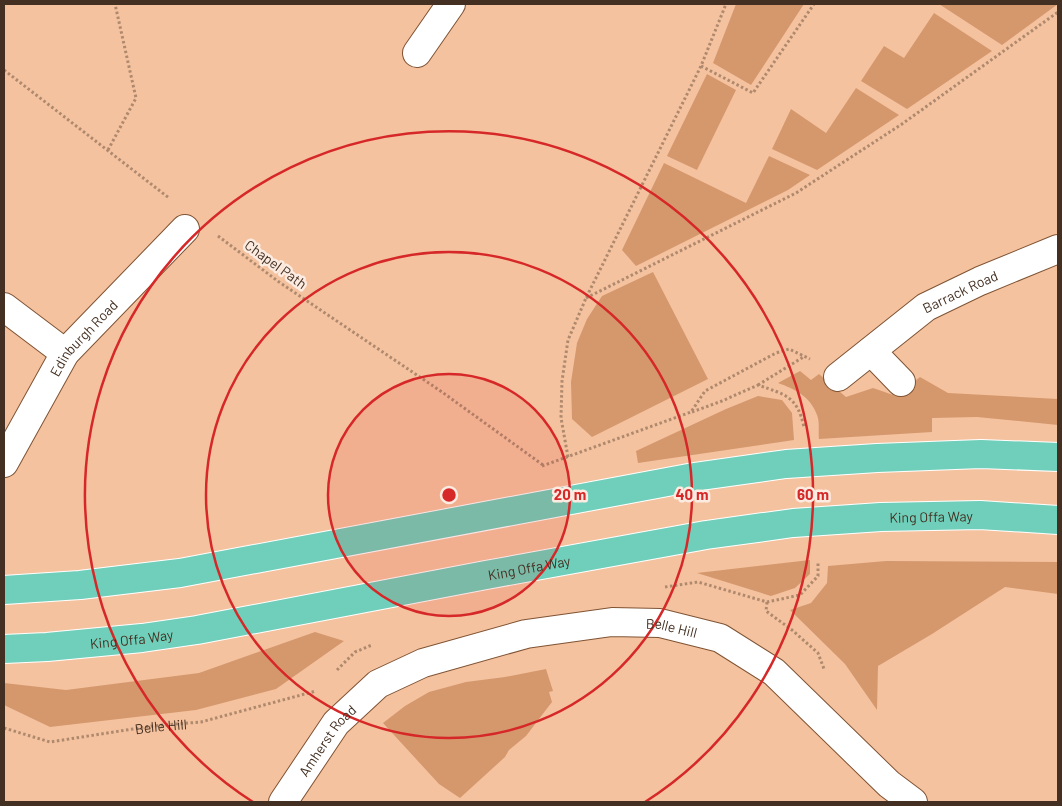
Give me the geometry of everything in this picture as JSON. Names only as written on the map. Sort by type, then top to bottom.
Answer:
[{"type":"highway","points":[[4,590],[180,573],[694,477],[786,464],[981,454],[1058,457]]},
{"type":"highway","name":"King Offa Way","points":[[4,649],[142,638],[197,630],[677,540],[793,523],[882,517],[980,515],[1058,520]]},
{"type":"street","points":[[417,53],[451,4]]},
{"type":"street","name":"Edinburgh Road","points":[[4,463],[65,353],[185,229]]},
{"type":"street","name":"Barrack Road","points":[[838,377],[926,307],[980,281],[1058,249]]},
{"type":"street","points":[[4,307],[65,353]]},
{"type":"street","points":[[871,351],[901,382]]},
{"type":"street","name":"Belle Hill","points":[[378,684],[423,663],[526,634],[612,622],[660,623],[720,638],[774,672],[889,784],[913,802]]},
{"type":"street","name":"Amherst Road","points":[[283,802],[336,723],[378,684]]},
{"type":"path","points":[[108,150],[136,98],[115,4]]},
{"type":"path","points":[[568,457],[561,418],[562,381],[568,340],[586,298],[702,66],[726,4]]},
{"type":"path","points":[[702,66],[754,94],[814,4]]},
{"type":"path","points":[[586,298],[796,193],[902,124],[1058,12]]},
{"type":"path","points":[[4,70],[173,201]]},
{"type":"path","name":"Chapel Path","points":[[218,236],[278,282],[442,392],[543,465]]},
{"type":"path","points":[[691,412],[705,391],[776,353],[789,349],[806,356],[838,377]]},
{"type":"path","points":[[536,471],[543,465],[722,401],[758,385],[806,356]]},
{"type":"path","points":[[758,385],[785,394],[800,410],[804,427]]},
{"type":"path","points":[[664,587],[698,582],[768,602],[800,595],[818,576],[818,562]]},
{"type":"path","points":[[768,602],[766,611],[792,630],[818,653],[827,677]]},
{"type":"path","name":"Belle Hill","points":[[4,728],[50,742],[152,726],[201,722],[317,691]]},
{"type":"shaded area","points":[[736,4],[804,4],[751,85],[713,63]]},
{"type":"shaded area","points":[[939,4],[1058,4],[1002,45]]},
{"type":"shaded area","points":[[934,13],[992,51],[907,109],[861,81],[884,46],[904,58]]},
{"type":"shaded area","points":[[707,74],[736,90],[697,170],[667,156]]},
{"type":"shaded area","points":[[856,88],[899,115],[817,170],[772,149],[791,109],[826,133]]},
{"type":"shaded area","points":[[769,156],[810,175],[788,190],[636,266],[622,250],[664,163],[746,203]]},
{"type":"shaded area","points":[[653,272],[708,379],[592,437],[572,419],[571,382],[577,343],[587,319],[602,296]]},
{"type":"shaded area","points":[[800,371],[811,380],[819,374],[846,397],[873,388],[896,396],[920,377],[948,393],[1058,399],[1058,425],[977,417],[932,418],[932,432],[819,439],[818,418],[811,403],[802,394],[778,383]]},
{"type":"shaded area","points":[[758,396],[782,400],[792,413],[794,440],[638,463],[636,451]]},
{"type":"shaded area","points":[[810,560],[810,574],[795,588],[771,596],[697,573]]},
{"type":"shaded area","points":[[886,561],[1058,562],[1058,594],[1005,587],[878,666],[877,710],[845,664],[790,610],[811,603],[827,583],[828,566]]},
{"type":"shaded area","points":[[315,632],[344,641],[276,689],[196,710],[50,727],[4,705],[4,683],[66,690],[199,673]]},
{"type":"shaded area","points":[[546,669],[553,691],[549,692],[552,702],[526,736],[460,798],[439,784],[383,723],[405,706],[429,692],[466,682]]}]
